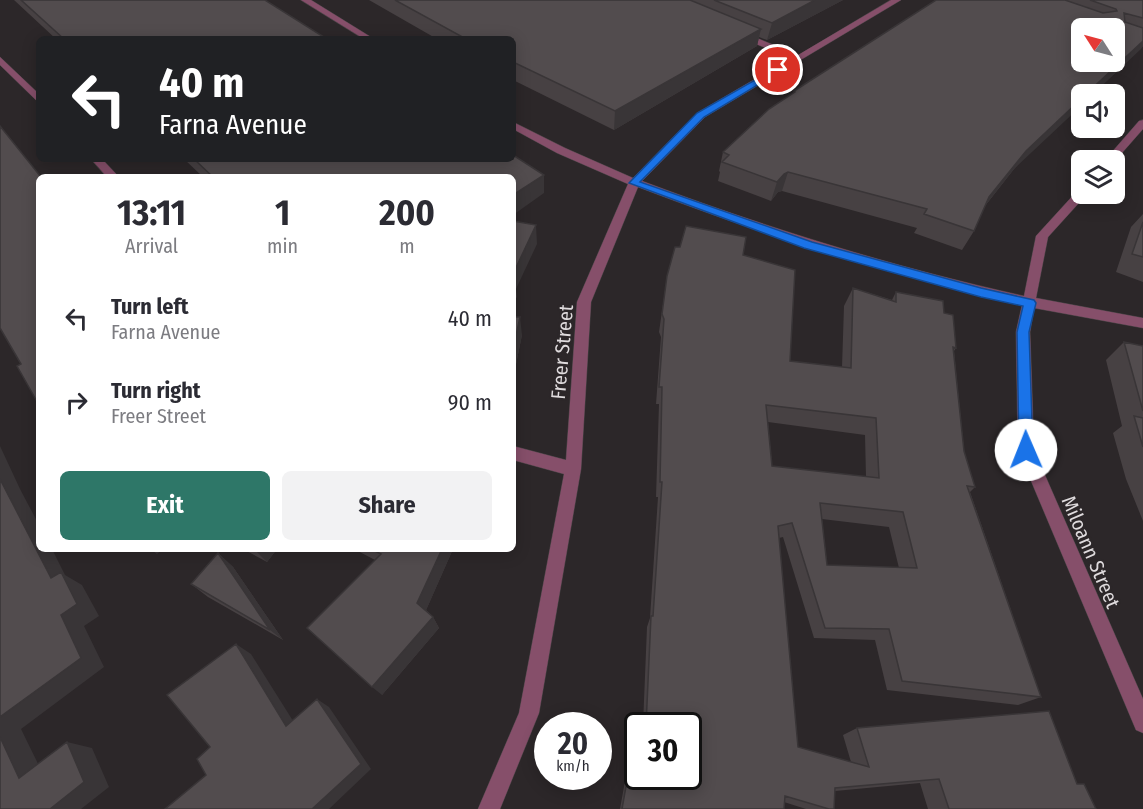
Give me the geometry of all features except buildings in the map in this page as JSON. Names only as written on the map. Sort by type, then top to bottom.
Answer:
[{"type":"street","points":[[305,0],[365,36]]},
{"type":"street","name":"Freer Street","points":[[489,809],[529,713],[573,470],[584,302],[634,183],[701,115],[897,0]]},
{"type":"street","points":[[732,31],[798,58]]},
{"type":"street","points":[[0,60],[36,97]]},
{"type":"street","points":[[1119,150],[1143,123]]},
{"type":"street","points":[[516,126],[634,183],[808,245],[981,293],[1143,323]]},
{"type":"street","points":[[99,162],[110,174]]},
{"type":"street","name":"Miloann Street","points":[[1071,204],[1042,236],[1023,332],[1026,450],[1143,723]]},
{"type":"street","points":[[516,454],[573,470]]},
{"type":"route","points":[[778,70],[701,115],[634,183],[808,245],[981,293],[1030,303],[1023,332],[1026,450]]}]
